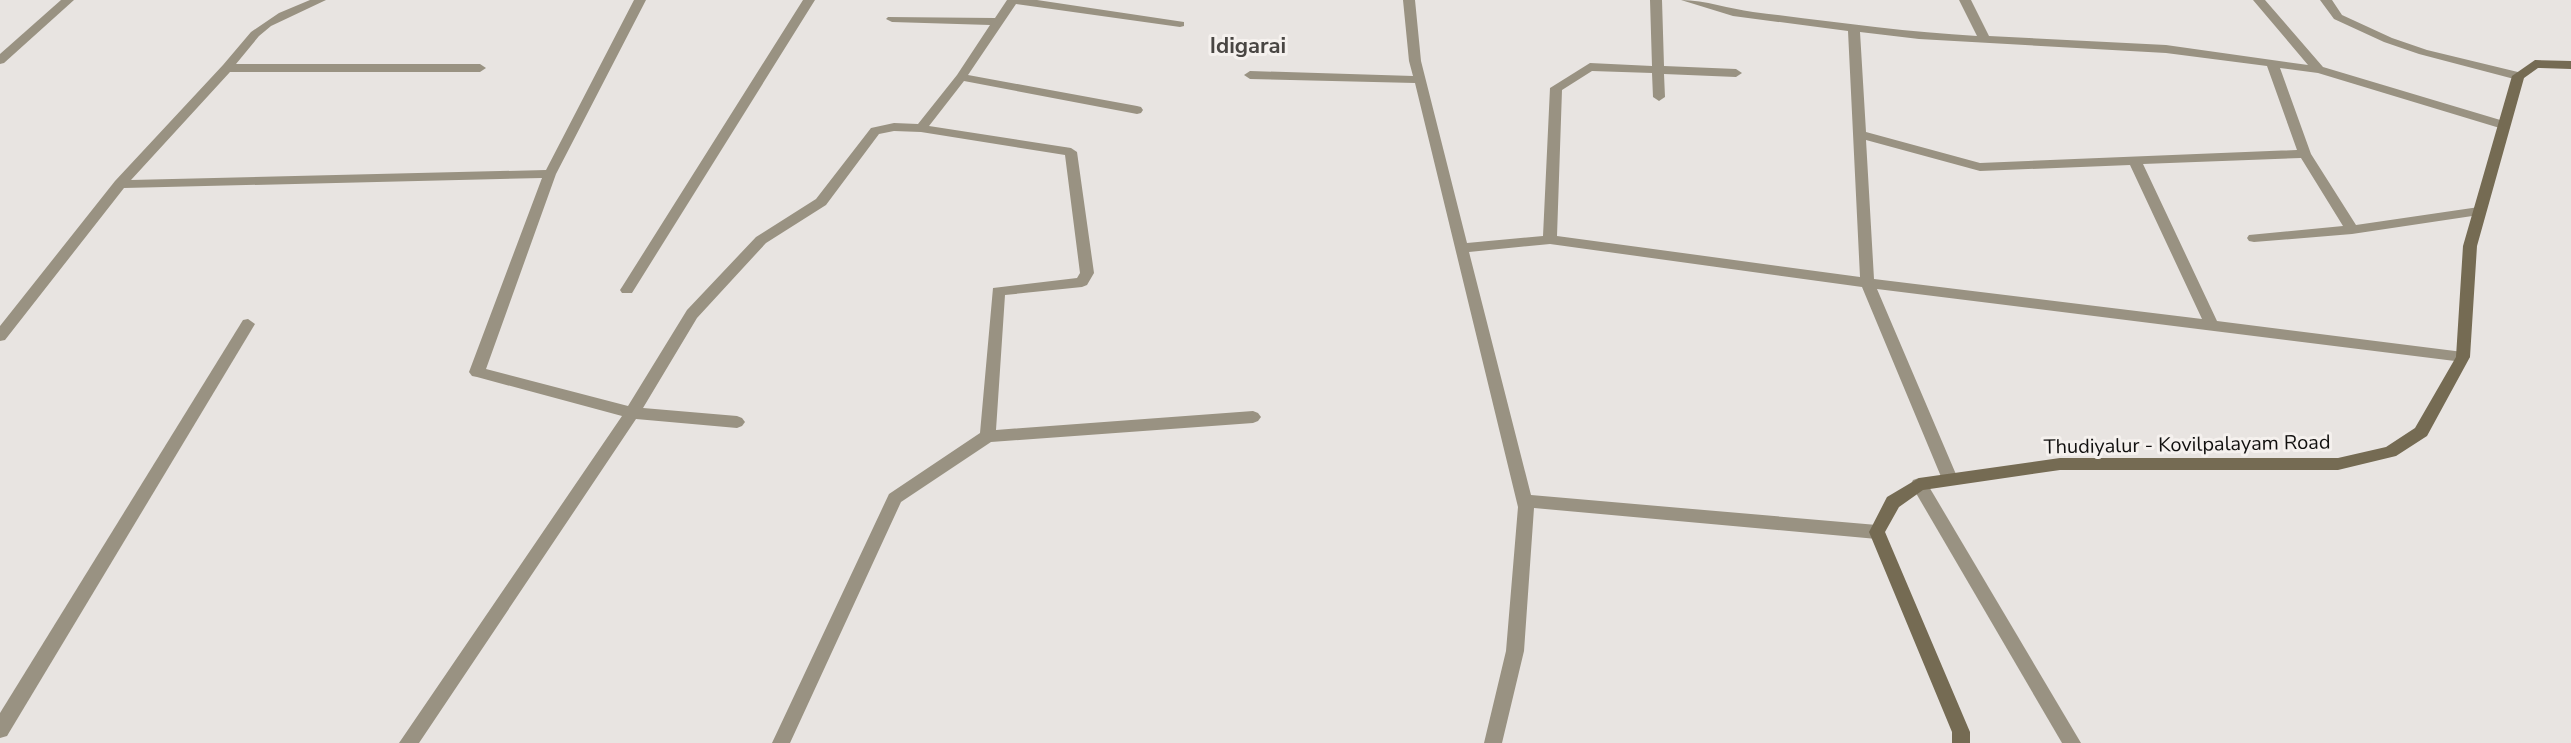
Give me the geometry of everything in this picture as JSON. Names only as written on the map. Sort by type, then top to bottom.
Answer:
[{"type":"main road","points":[[2518,76],[2535,64],[2571,65]]},
{"type":"main road","name":"Thudiyalur - Kovilpalayam Road","points":[[1877,532],[1893,502],[1919,484],[2060,464],[2338,464],[2391,452],[2421,432],[2463,357],[2470,246],[2518,76]]},
{"type":"main road","points":[[1877,532],[1961,732],[1960,743]]},
{"type":"street","points":[[0,60],[68,0]]},
{"type":"street","points":[[0,336],[120,184],[267,24],[320,0]]},
{"type":"street","points":[[640,0],[550,174],[477,372],[632,413],[737,422]]},
{"type":"street","points":[[627,290],[809,0]]},
{"type":"street","points":[[921,128],[961,77],[1013,0],[1180,24]]},
{"type":"street","points":[[1408,0],[1420,80],[1526,507],[1515,651],[1493,743]]},
{"type":"street","points":[[1656,0],[1659,97]]},
{"type":"street","points":[[1687,0],[1733,14],[1919,36],[2166,49],[2319,70],[2503,125]]},
{"type":"street","points":[[1965,0],[1985,39]]},
{"type":"street","points":[[2259,0],[2319,70]]},
{"type":"street","points":[[2326,0],[2338,17],[2388,40],[2423,52],[2518,76]]},
{"type":"street","points":[[892,19],[998,22]]},
{"type":"street","points":[[1854,28],[1867,283],[1950,479]]},
{"type":"street","points":[[2272,63],[2305,154],[2352,230]]},
{"type":"street","points":[[1550,240],[1556,88],[1590,67],[1736,73]]},
{"type":"street","points":[[227,68],[480,68]]},
{"type":"street","points":[[1250,75],[1420,80]]},
{"type":"street","points":[[961,77],[1137,110]]},
{"type":"street","points":[[408,743],[632,413],[692,314],[760,240],[821,202],[875,131],[894,127],[921,128],[1071,152],[1087,273],[1082,282],[998,291],[988,436]]},
{"type":"street","points":[[1859,134],[1980,167],[2305,154]]},
{"type":"street","points":[[2135,161],[2212,326]]},
{"type":"street","points":[[120,184],[550,174]]},
{"type":"street","points":[[2254,238],[2352,230],[2480,212]]},
{"type":"street","points":[[1461,248],[1550,240],[1867,283],[2463,357]]},
{"type":"street","points":[[0,730],[248,324]]},
{"type":"street","points":[[781,743],[895,498],[988,436],[1253,417]]},
{"type":"street","points":[[1919,484],[2072,743]]},
{"type":"street","points":[[1524,501],[1877,532]]},
{"type":"district","name":"Idigarai","points":[[1248,45]]}]
